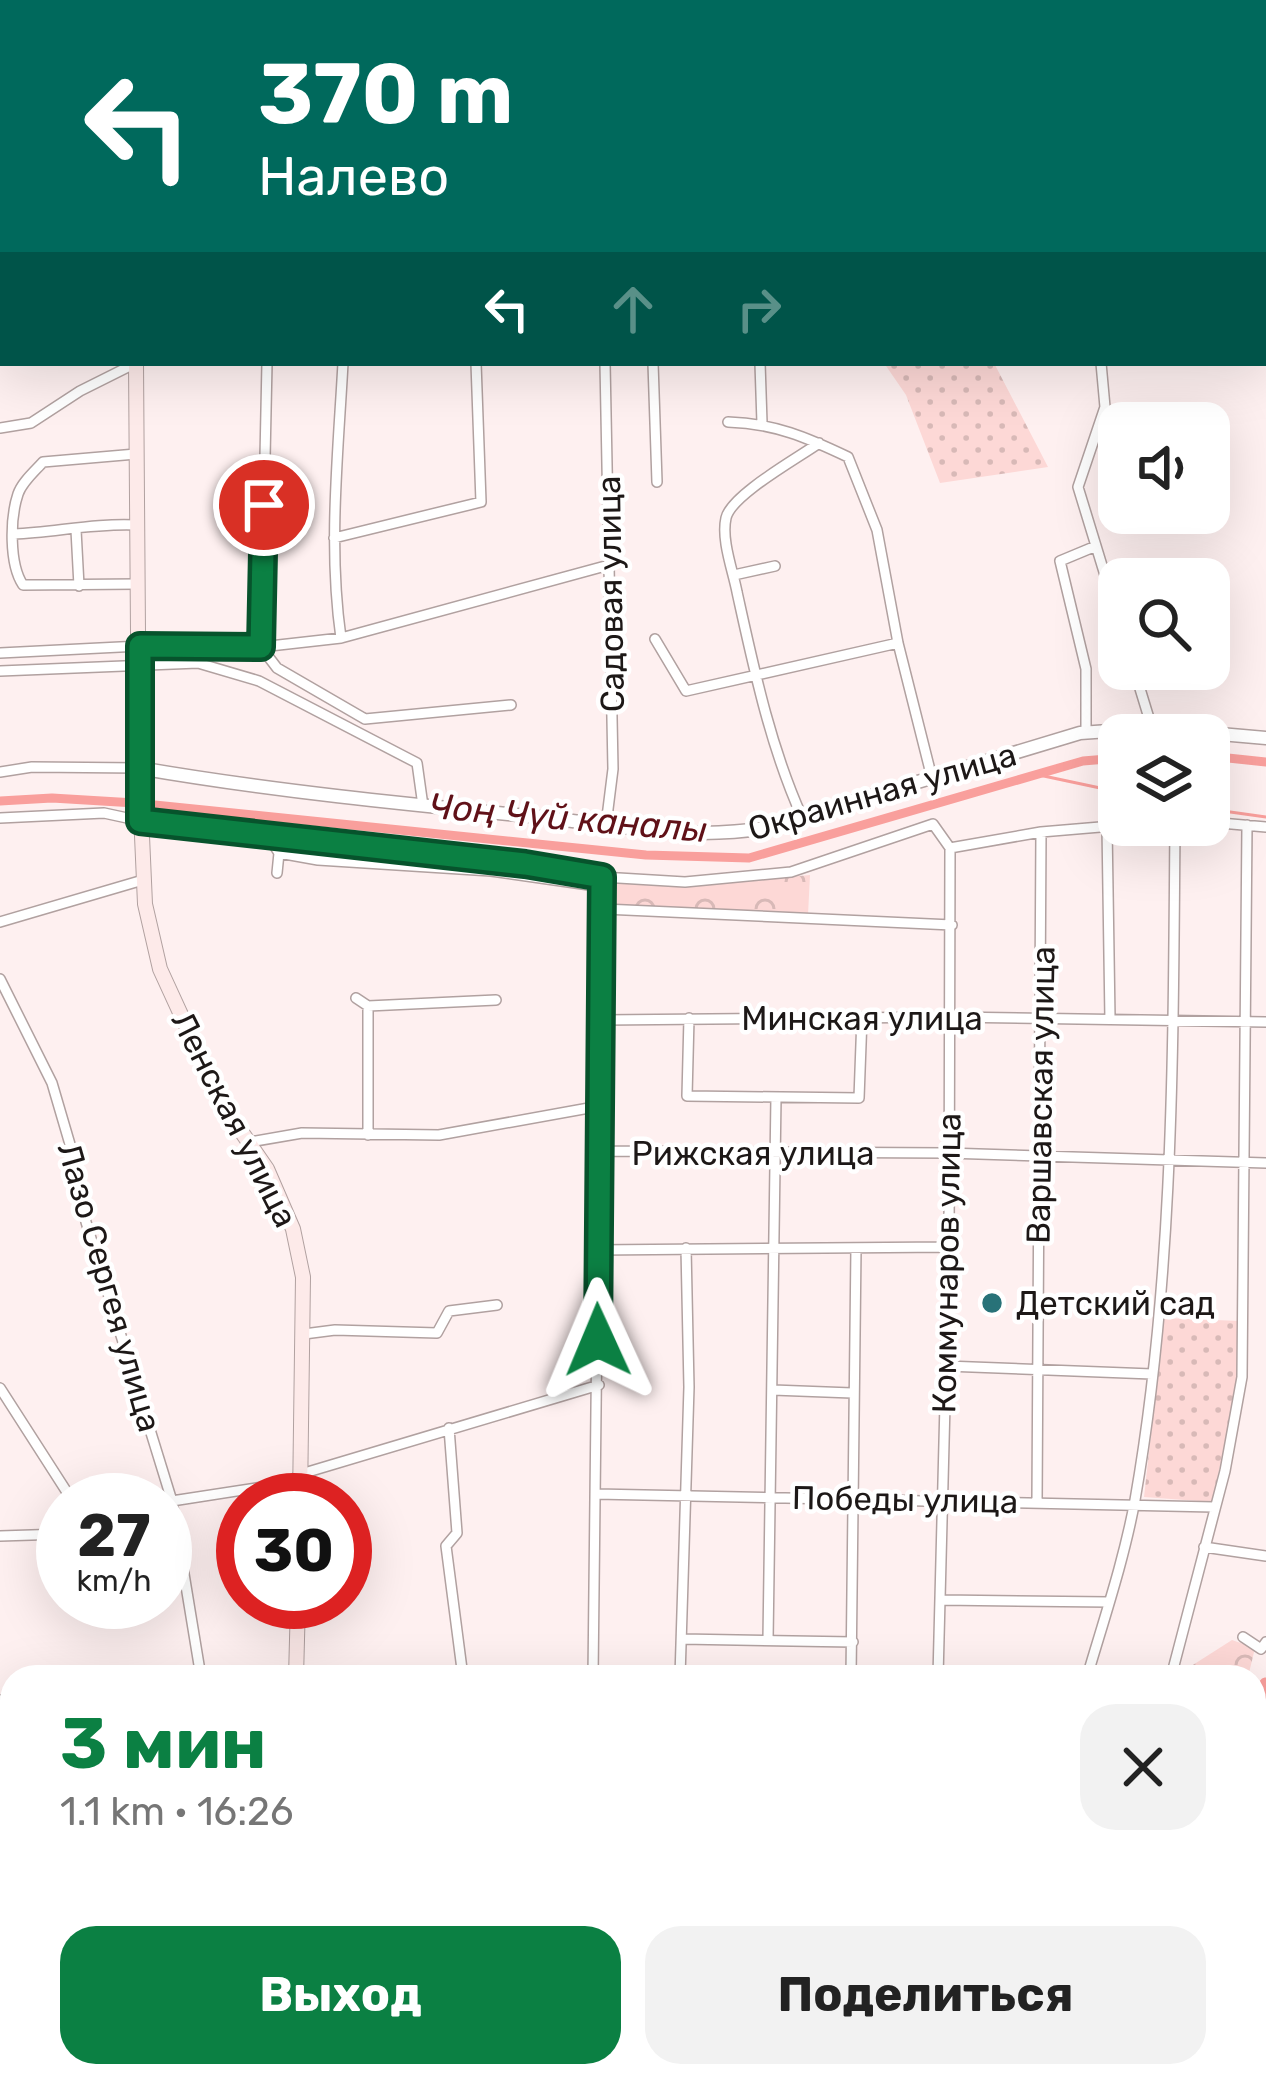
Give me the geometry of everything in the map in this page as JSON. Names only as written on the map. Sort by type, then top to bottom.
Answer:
[{"type":"main road","name":"Ленская улица","points":[[136,366],[140,818],[151,942],[221,1102],[279,1193],[293,1229],[303,1277],[301,1473]]},
{"type":"main road","points":[[296,1665],[297,1629]]},
{"type":"street","points":[[0,428],[31,423],[130,366]]},
{"type":"street","points":[[268,366],[261,647],[277,668],[365,719],[511,705]]},
{"type":"street","points":[[341,638],[334,538],[343,366]]},
{"type":"street","points":[[334,538],[481,502],[476,366]]},
{"type":"street","name":"Садовая улица","points":[[604,366],[613,770],[606,825]]},
{"type":"street","points":[[653,366],[657,482]]},
{"type":"street","points":[[760,366],[762,423]]},
{"type":"street","points":[[1100,558],[1078,487],[1105,407],[1101,366]]},
{"type":"street","points":[[728,422],[762,423],[848,457],[877,530],[898,643],[932,778]]},
{"type":"street","points":[[802,817],[781,770],[756,674],[726,518],[736,501],[819,443]]},
{"type":"street","points":[[136,454],[43,462],[19,492],[14,534],[17,577],[23,585],[138,584]]},
{"type":"street","points":[[14,534],[76,530],[90,524],[136,525]]},
{"type":"street","points":[[76,530],[79,586]]},
{"type":"street","points":[[1086,732],[1085,669],[1060,561],[1096,546]]},
{"type":"street","points":[[0,671],[341,638],[609,565]]},
{"type":"street","points":[[734,575],[775,566]]},
{"type":"street","points":[[655,639],[686,691],[898,643]]},
{"type":"street","points":[[0,653],[140,654],[198,663],[259,681],[417,763],[422,806]]},
{"type":"street","name":"Окраинная улица","points":[[140,770],[266,790],[661,834],[724,835],[1098,731]]},
{"type":"street","name":"Окраинная улица","points":[[1230,735],[1266,738]]},
{"type":"street","points":[[0,772],[32,767],[140,770]]},
{"type":"street","points":[[0,818],[104,813],[603,882]]},
{"type":"street","points":[[279,853],[603,882],[685,882],[790,872],[934,824],[950,848],[1098,828]]},
{"type":"street","points":[[1230,824],[1266,827]]},
{"type":"street","points":[[1174,1665],[1225,1471],[1241,1377],[1247,825]]},
{"type":"street","name":"Варшавская улица","points":[[1037,1502],[1041,832]]},
{"type":"street","points":[[267,834],[279,853],[277,873]]},
{"type":"street","points":[[1107,846],[1110,1019]]},
{"type":"street","points":[[1091,1665],[1134,1503],[1152,1374],[1170,1163],[1175,846]]},
{"type":"street","name":"Коммунаров улица","points":[[938,1665],[949,1247],[950,848]]},
{"type":"street","points":[[0,922],[142,880]]},
{"type":"street","points":[[593,1665],[603,882]]},
{"type":"street","points":[[604,910],[952,925]]},
{"type":"street","name":"Лазо Сергея улица","points":[[0,979],[52,1083],[86,1222],[163,1473]]},
{"type":"street","points":[[356,998],[368,1006],[496,1000]]},
{"type":"street","points":[[368,1006],[368,1136]]},
{"type":"street","points":[[689,1018],[687,1096],[859,1098],[862,1017]]},
{"type":"street","name":"Минская улица","points":[[603,1020],[950,1017],[1266,1022]]},
{"type":"street","points":[[768,1640],[776,1097]]},
{"type":"street","points":[[250,1142],[302,1133],[439,1135],[600,1106]]},
{"type":"street","name":"Рижская улица","points":[[600,1151],[1266,1162]]},
{"type":"street","points":[[852,1665],[856,1247]]},
{"type":"street","points":[[597,1250],[949,1247]]},
{"type":"street","points":[[681,1665],[689,1387],[686,1248]]},
{"type":"street","points":[[304,1334],[334,1330],[436,1333],[449,1311],[497,1305]]},
{"type":"street","points":[[946,1366],[1152,1374]]},
{"type":"street","points":[[304,1473],[599,1385]]},
{"type":"street","points":[[0,1388],[55,1473]]},
{"type":"street","points":[[773,1390],[852,1393]]},
{"type":"street","points":[[448,1428],[458,1533],[446,1546],[461,1665]]},
{"type":"street","name":"Победы улица","points":[[596,1495],[1214,1507]]},
{"type":"street","points":[[0,1537],[36,1535]]},
{"type":"street","points":[[1204,1547],[1266,1556]]},
{"type":"street","points":[[940,1600],[1109,1602]]},
{"type":"street","name":"Лазо Сергея улица","points":[[191,1629],[199,1665]]},
{"type":"street","points":[[1243,1637],[1261,1649],[1266,1642]]},
{"type":"street","points":[[682,1639],[853,1642]]},
{"type":"green space","points":[[886,366],[996,366],[1048,467],[940,483],[906,395]]},
{"type":"green space","points":[[810,875],[808,915],[609,906],[608,882],[685,887]]},
{"type":"green space","points":[[1164,1318],[1240,1321],[1238,1385],[1212,1502],[1144,1497]]},
{"type":"green space","points":[[1232,1640],[1255,1648],[1251,1665],[1193,1665]]},
{"type":"waterway","name":"Чоң Чүй каналы","points":[[1230,758],[1266,762]]},
{"type":"waterway","name":"Чоң Чүй каналы","points":[[0,801],[52,798],[135,803],[646,855],[749,858],[1098,760]]},
{"type":"waterway","points":[[1039,775],[1098,788]]},
{"type":"waterway","points":[[1230,812],[1266,817]]},
{"type":"place","name":"Детский сад","points":[[992,1303]]},
{"type":"route","points":[[264,505],[261,647],[140,646],[140,821],[525,864],[602,877],[598,1340]]}]
